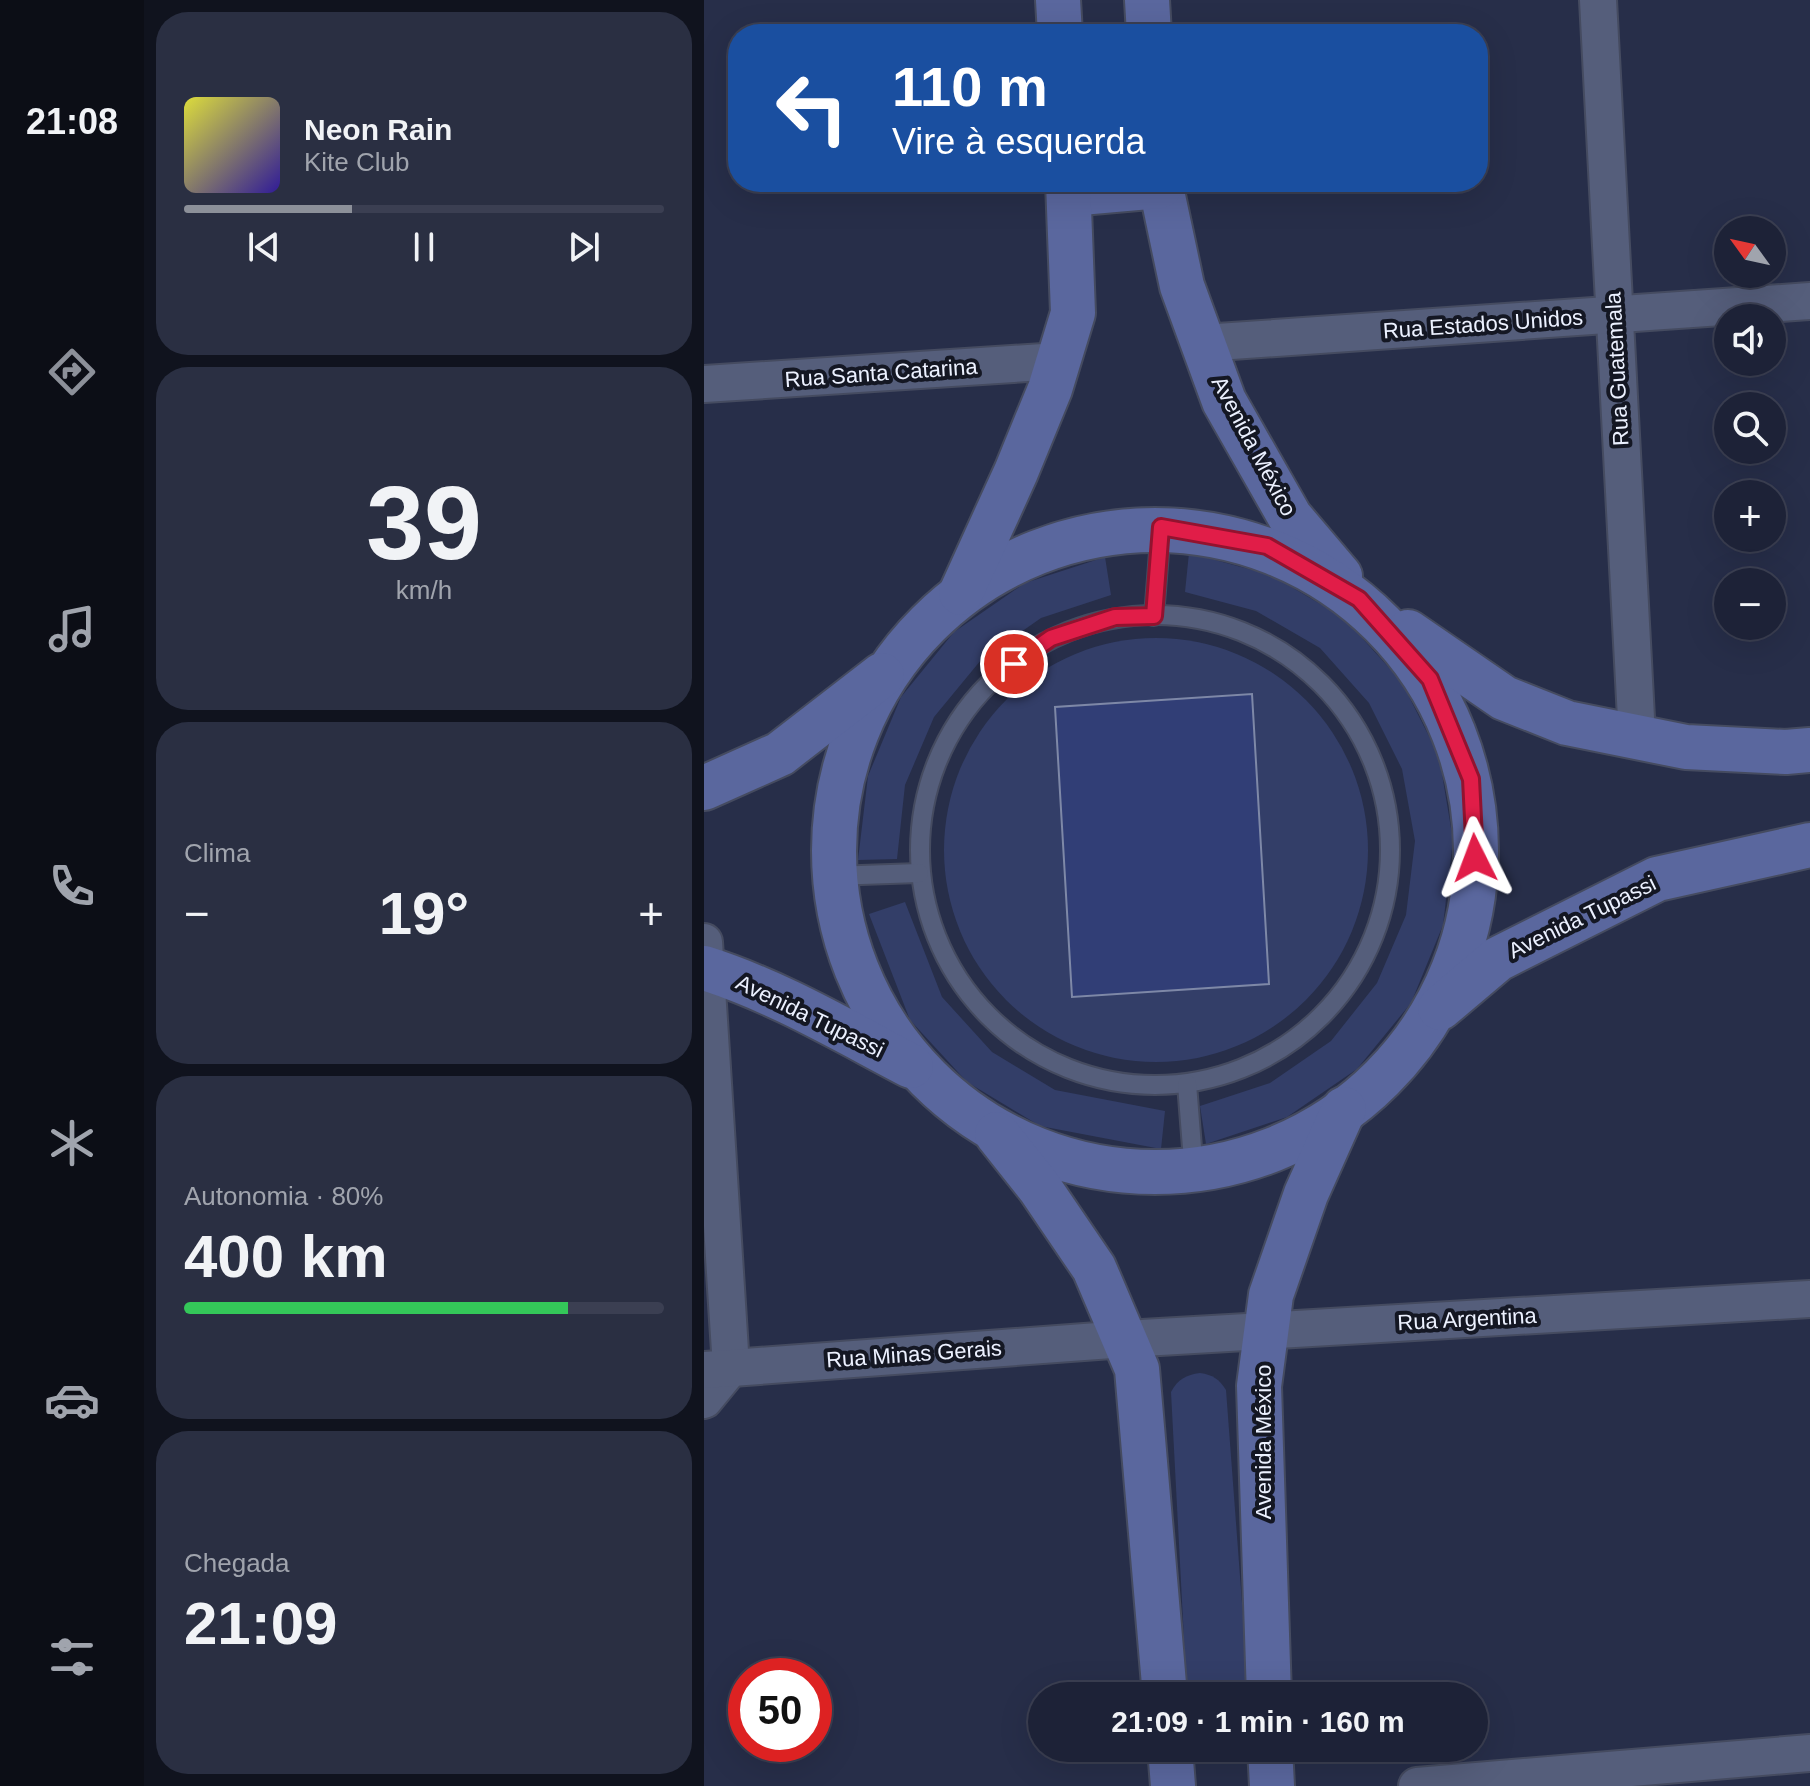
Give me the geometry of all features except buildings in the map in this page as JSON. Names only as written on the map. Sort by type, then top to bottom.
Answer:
[{"type":"main road","points":[[1058,0],[1059,24]]},
{"type":"main road","points":[[1147,0],[1148,24]]},
{"type":"main road","points":[[961,593],[1050,389],[1073,313],[1068,192]]},
{"type":"main road","name":"Avenida México","points":[[1162,192],[1182,286],[1224,401],[1290,517],[1359,599]]},
{"type":"main road","points":[[704,788],[780,754],[887,671],[961,593],[1055,543],[1161,527],[1267,546],[1359,599],[1504,698],[1567,723],[1686,747],[1786,752],[1810,750]]},
{"type":"main road","points":[[997,1134],[1096,1170],[1194,1173],[1303,1138],[1388,1075],[1448,987],[1476,885],[1471,779],[1430,679],[1359,599]]},
{"type":"main road","points":[[887,671],[843,769],[832,876],[857,979],[914,1068],[997,1134],[1039,1187],[1094,1268],[1125,1339],[1137,1369],[1164,1682]]},
{"type":"main road","name":"Avenida Tupassi","points":[[1423,1023],[1498,959],[1657,879],[1810,845]]},
{"type":"main road","name":"Avenida Tupassi","points":[[705,960],[914,1068]]},
{"type":"main road","name":"Avenida México","points":[[1269,1682],[1259,1386],[1266,1331],[1271,1295],[1306,1194],[1345,1107]]},
{"type":"main road","points":[[1171,1762],[1173,1786]]},
{"type":"main road","points":[[1271,1762],[1272,1786]]},
{"type":"street","name":"Rua Guatemala","points":[[1598,0],[1637,737]]},
{"type":"street","name":"Rua Estados Unidos","points":[[1203,343],[1810,301]]},
{"type":"street","name":"Rua Santa Catarina","points":[[704,384],[1059,361]]},
{"type":"street","points":[[704,1400],[718,1369],[705,960]]},
{"type":"street","name":"Rua Argentina","points":[[1125,1339],[1810,1299]]},
{"type":"street","name":"Rua Minas Gerais","points":[[718,1369],[1125,1339]]},
{"type":"street","points":[[1417,1786],[1810,1753]]},
{"type":"lane","points":[[1154,616],[1161,527]]},
{"type":"lane","points":[[1182,615],[1247,632],[1305,666],[1351,716],[1380,776],[1391,842],[1384,909],[1358,971],[1315,1024],[1260,1062],[1187,1084],[1129,1086],[1064,1069],[1006,1034],[961,985],[931,924],[919,873],[927,791],[954,729],[996,677],[1051,638],[1115,617],[1154,616],[1182,615]]},
{"type":"lane","points":[[832,876],[919,873]]},
{"type":"lane","points":[[1187,1084],[1194,1173]]},
{"type":"shaded area","points":[[1189,553],[1271,575],[1344,618],[1401,681],[1439,756],[1453,840],[1443,925],[1411,1003],[1357,1069],[1287,1117],[1206,1144],[1200,1106],[1270,1083],[1331,1041],[1377,983],[1406,915],[1415,841],[1402,769],[1369,703],[1320,648],[1256,611],[1185,592]]},
{"type":"shaded area","points":[[1105,557],[1111,595],[1041,618],[981,660],[934,717],[905,785],[897,859],[858,860],[868,776],[901,697],[954,632],[1025,583]]},
{"type":"shaded area","points":[[1156,638],[1197,642],[1237,654],[1274,674],[1306,700],[1332,732],[1352,769],[1364,809],[1368,850],[1364,891],[1352,931],[1332,968],[1306,1000],[1274,1026],[1237,1046],[1197,1058],[1156,1062],[1115,1058],[1075,1046],[1038,1026],[1006,1000],[980,968],[960,931],[948,891],[944,850],[948,809],[960,769],[980,732],[1006,700],[1038,674],[1075,654],[1115,642]]},
{"type":"shaded area","points":[[905,902],[942,997],[992,1052],[1055,1090],[1165,1111],[1161,1149],[1040,1126],[967,1082],[910,1020],[869,914]]},
{"type":"shaded area","points":[[1209,1375],[1226,1390],[1248,1682],[1186,1682],[1171,1392],[1183,1378]]},
{"type":"route","points":[[1014,664],[1051,638],[1115,617],[1154,616],[1161,527],[1267,546],[1359,599],[1430,679],[1471,779],[1475,858]]}]
